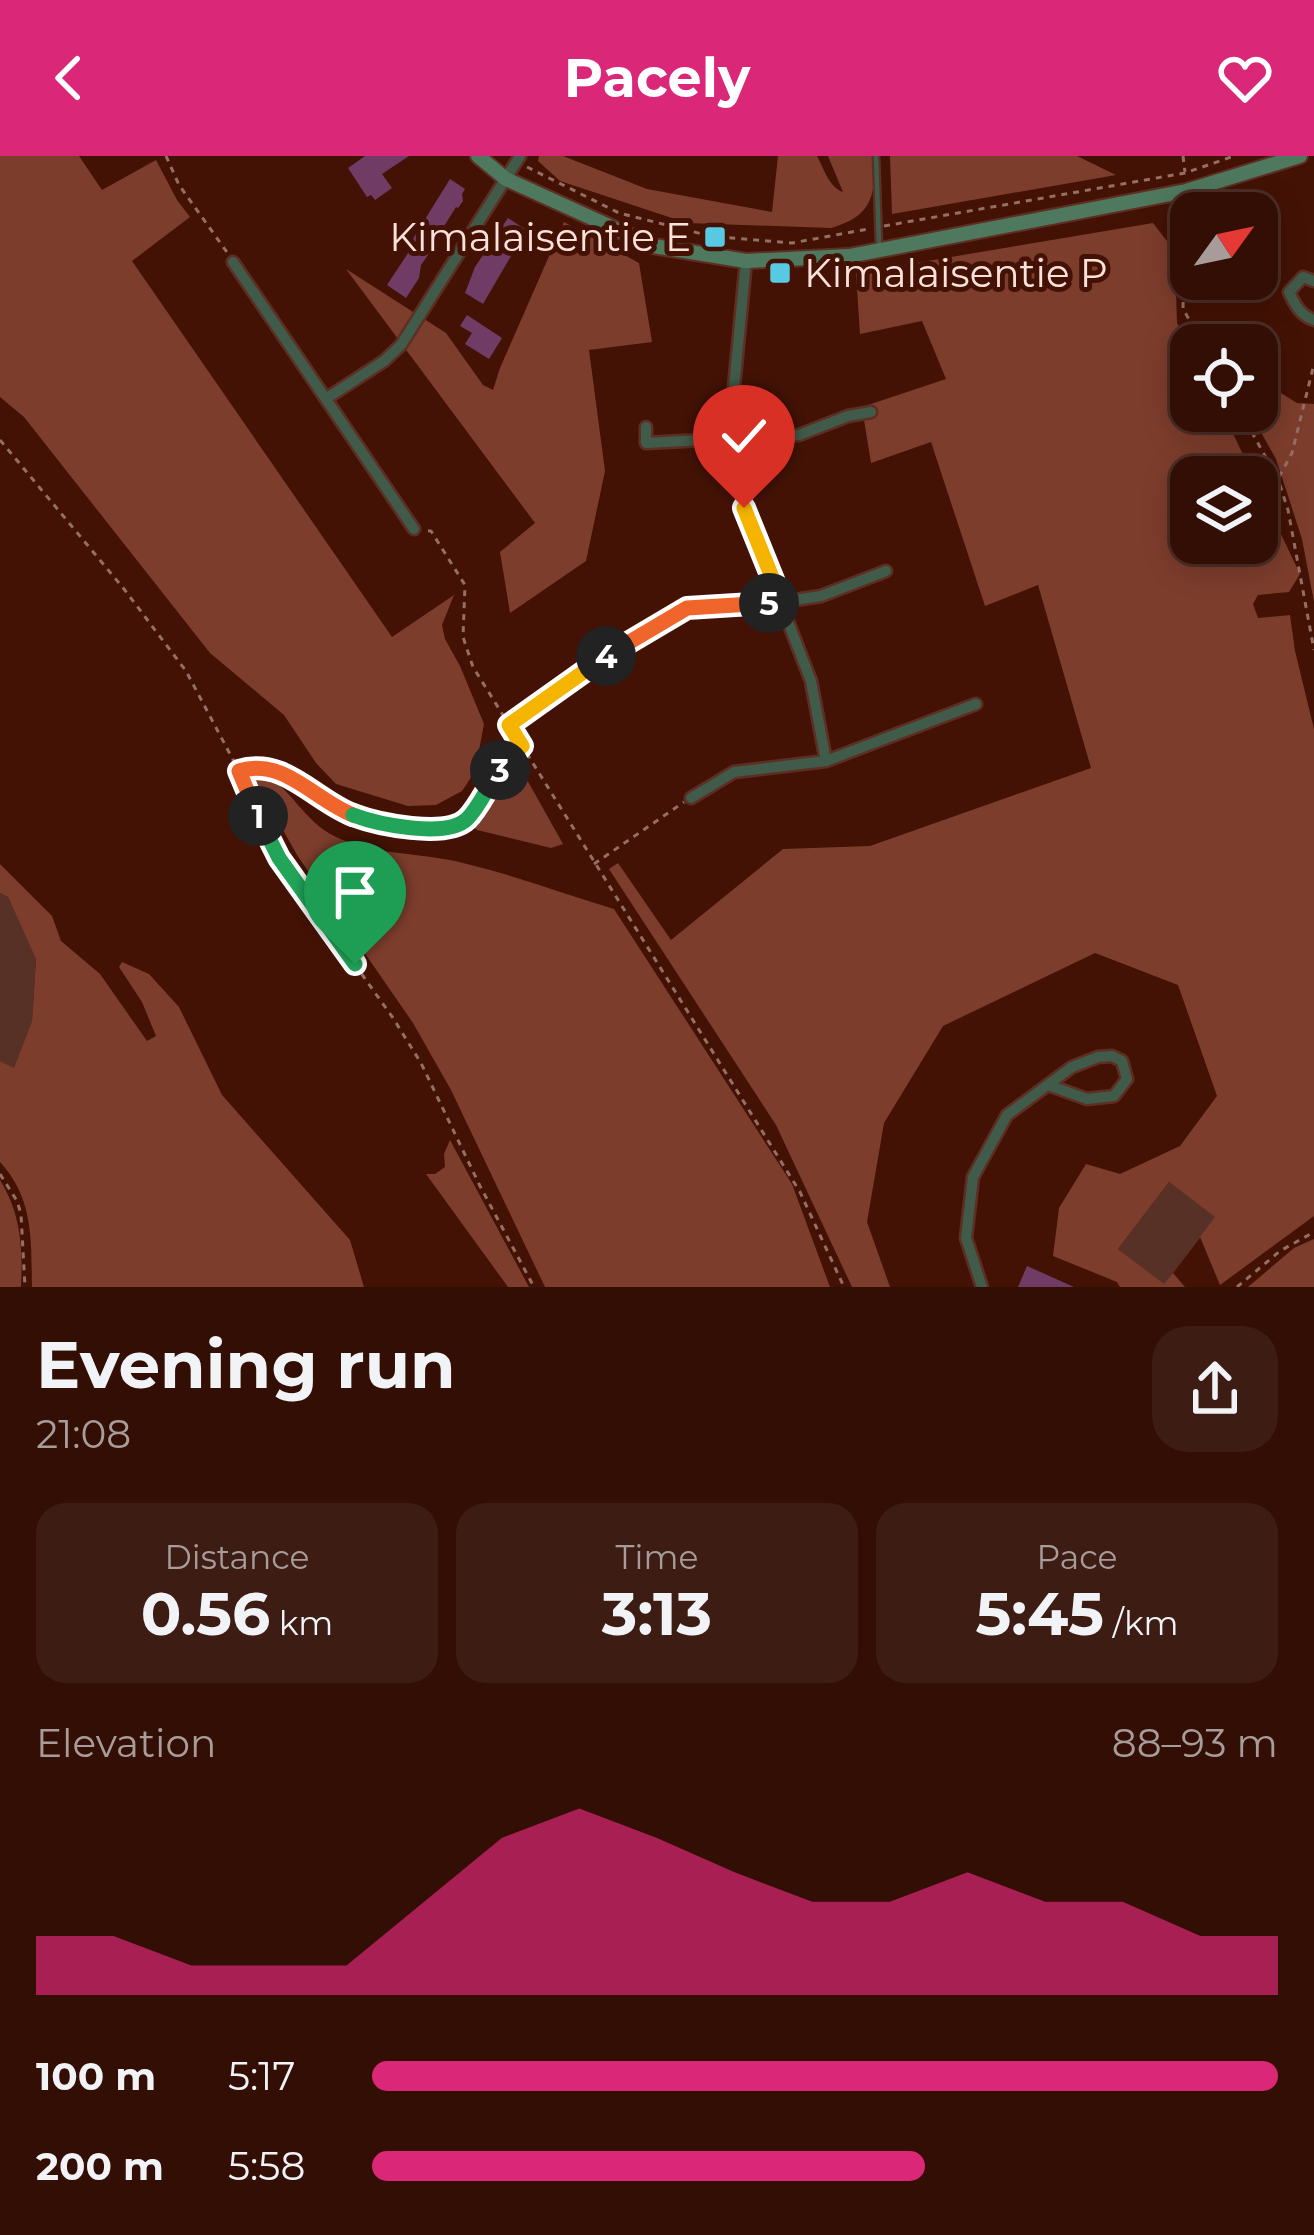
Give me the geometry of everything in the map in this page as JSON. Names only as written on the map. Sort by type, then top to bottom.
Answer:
[{"type":"street","points":[[478,156],[506,179],[653,246],[746,261],[849,256],[1186,191],[1300,156]]},
{"type":"street","points":[[327,398],[384,362],[401,345],[519,159]]},
{"type":"street","points":[[746,261],[728,440],[744,508],[812,681],[826,761]]},
{"type":"street","points":[[233,262],[414,530]]},
{"type":"street","points":[[1314,281],[1303,277],[1289,292],[1296,307],[1314,320]]},
{"type":"street","points":[[646,427],[646,443],[728,440],[799,435],[871,412]]},
{"type":"street","points":[[592,666],[687,608],[821,596],[886,571]]},
{"type":"street","points":[[691,798],[734,772],[826,761],[976,704]]},
{"type":"street","points":[[982,1287],[966,1238],[974,1177],[1006,1115],[1072,1067],[1098,1057],[1122,1061],[1127,1078],[1114,1096],[1087,1100],[1048,1085]]},
{"type":"lane","points":[[877,156],[879,250]]},
{"type":"path","points":[[166,156],[179,185],[233,262]]},
{"type":"path","points":[[1183,156],[1185,173]]},
{"type":"path","points":[[519,159],[619,213],[710,236],[792,243],[1185,173],[1234,156]]},
{"type":"path","points":[[1186,191],[1184,309],[1192,324]]},
{"type":"path","points":[[1314,364],[1292,453],[1278,479],[1314,650]]},
{"type":"path","points":[[0,440],[186,670],[279,858],[393,1018],[427,1074],[534,1287]]},
{"type":"path","points":[[414,530],[430,531],[465,585],[464,638],[473,667],[800,1192],[844,1287]]},
{"type":"path","points":[[509,725],[592,666]]},
{"type":"path","points":[[239,771],[252,767],[279,771],[359,818],[405,827],[452,827],[469,818],[488,786],[522,746]]},
{"type":"path","points":[[594,864],[691,798]]},
{"type":"path","points":[[0,1174],[21,1214],[25,1287]]},
{"type":"path","points":[[1237,1287],[1280,1251],[1314,1232]]},
{"type":"shaded area","points":[[0,156],[79,156],[102,190],[156,160],[190,217],[132,261],[392,637],[454,595],[442,625],[445,639],[484,724],[476,766],[462,791],[436,805],[408,806],[336,784],[284,715],[210,653],[24,417],[0,397]]},
{"type":"shaded area","points":[[539,156],[563,156],[647,189],[772,212],[778,156],[817,156],[830,182],[843,192],[828,156],[874,156],[874,182],[863,210],[831,228],[687,223],[560,181],[538,161]]},
{"type":"shaded area","points":[[890,156],[1077,156],[1116,175],[892,214]]},
{"type":"shaded area","points":[[564,222],[639,263],[652,342],[589,350],[605,471],[586,561],[510,613],[500,552],[535,523],[346,269],[446,333],[483,385],[493,390]]},
{"type":"shaded area","points":[[1153,223],[1170,245],[1170,300],[1176,300],[1178,324],[1170,324],[1170,432],[1232,432],[1244,456],[1170,456],[1170,564],[1278,564],[1278,528],[1300,574],[1289,592],[1258,595],[1253,604],[1258,618],[1290,615],[1314,729],[1314,1216],[1220,1285],[1200,1237],[1215,1217],[1169,1182],[1118,1249],[1164,1284],[1173,1273],[1185,1287],[1120,1287],[1053,1256],[1059,1208],[1086,1164],[1120,1174],[1180,1146],[1217,1096],[1178,985],[1095,953],[943,1026],[884,1123],[867,1222],[890,1287],[852,1287],[776,1125],[609,869],[618,863],[671,940],[783,849],[870,846],[1091,768],[1038,585],[985,606],[931,442],[871,463],[862,407],[946,379],[922,321],[860,334],[856,273]]},
{"type":"shaded area","points":[[1278,391],[1297,403],[1314,404],[1314,602],[1302,539],[1274,456],[1261,432],[1278,432]]},
{"type":"shaded area","points":[[509,766],[521,769],[563,844],[551,848],[477,830],[468,823],[498,772]]},
{"type":"shaded area","points":[[260,771],[336,837],[383,851],[463,863],[614,909],[792,1184],[830,1287],[545,1287],[451,1090],[413,1023],[297,855],[255,780]]},
{"type":"shaded area","points":[[0,864],[52,916],[61,941],[100,974],[147,1041],[156,1036],[142,1002],[119,967],[122,962],[149,974],[179,1007],[222,1095],[350,1240],[364,1287],[32,1287],[25,1205],[0,1162],[0,1061],[14,1068],[32,1021],[36,959],[8,897],[0,893]]},
{"type":"shaded area","points":[[0,893],[8,897],[36,958],[32,1021],[14,1069],[0,1061]]},
{"type":"shaded area","points":[[450,1140],[529,1287],[508,1287],[426,1174],[445,1167]]},
{"type":"shaded area","points":[[0,1180],[19,1232],[21,1287],[0,1287]]},
{"type":"shaded area","points":[[1169,1182],[1216,1217],[1164,1285],[1118,1249]]},
{"type":"shaded area","points":[[1314,1239],[1314,1287],[1248,1287],[1294,1248]]},
{"type":"building","points":[[365,156],[409,156],[382,174],[392,188],[375,200],[367,197],[348,168]]},
{"type":"building","points":[[450,179],[465,189],[463,201],[438,236],[406,298],[387,285]]},
{"type":"building","points":[[508,218],[528,231],[483,304],[465,293],[475,267]]},
{"type":"building","points":[[467,315],[502,338],[489,359],[465,344],[472,333],[460,326]]},
{"type":"building","points":[[1027,1266],[1074,1287],[1018,1287]]},
{"type":"place","name":"Kimalaisentie E","points":[[715,237]]},
{"type":"place","name":"Kimalaisentie P","points":[[780,273]]},
{"type":"route","points":[[355,964],[279,858],[239,771],[252,767],[279,771],[359,818],[405,827],[452,827],[464,822],[522,746],[509,725],[592,666],[687,608],[782,602],[744,508]]}]
